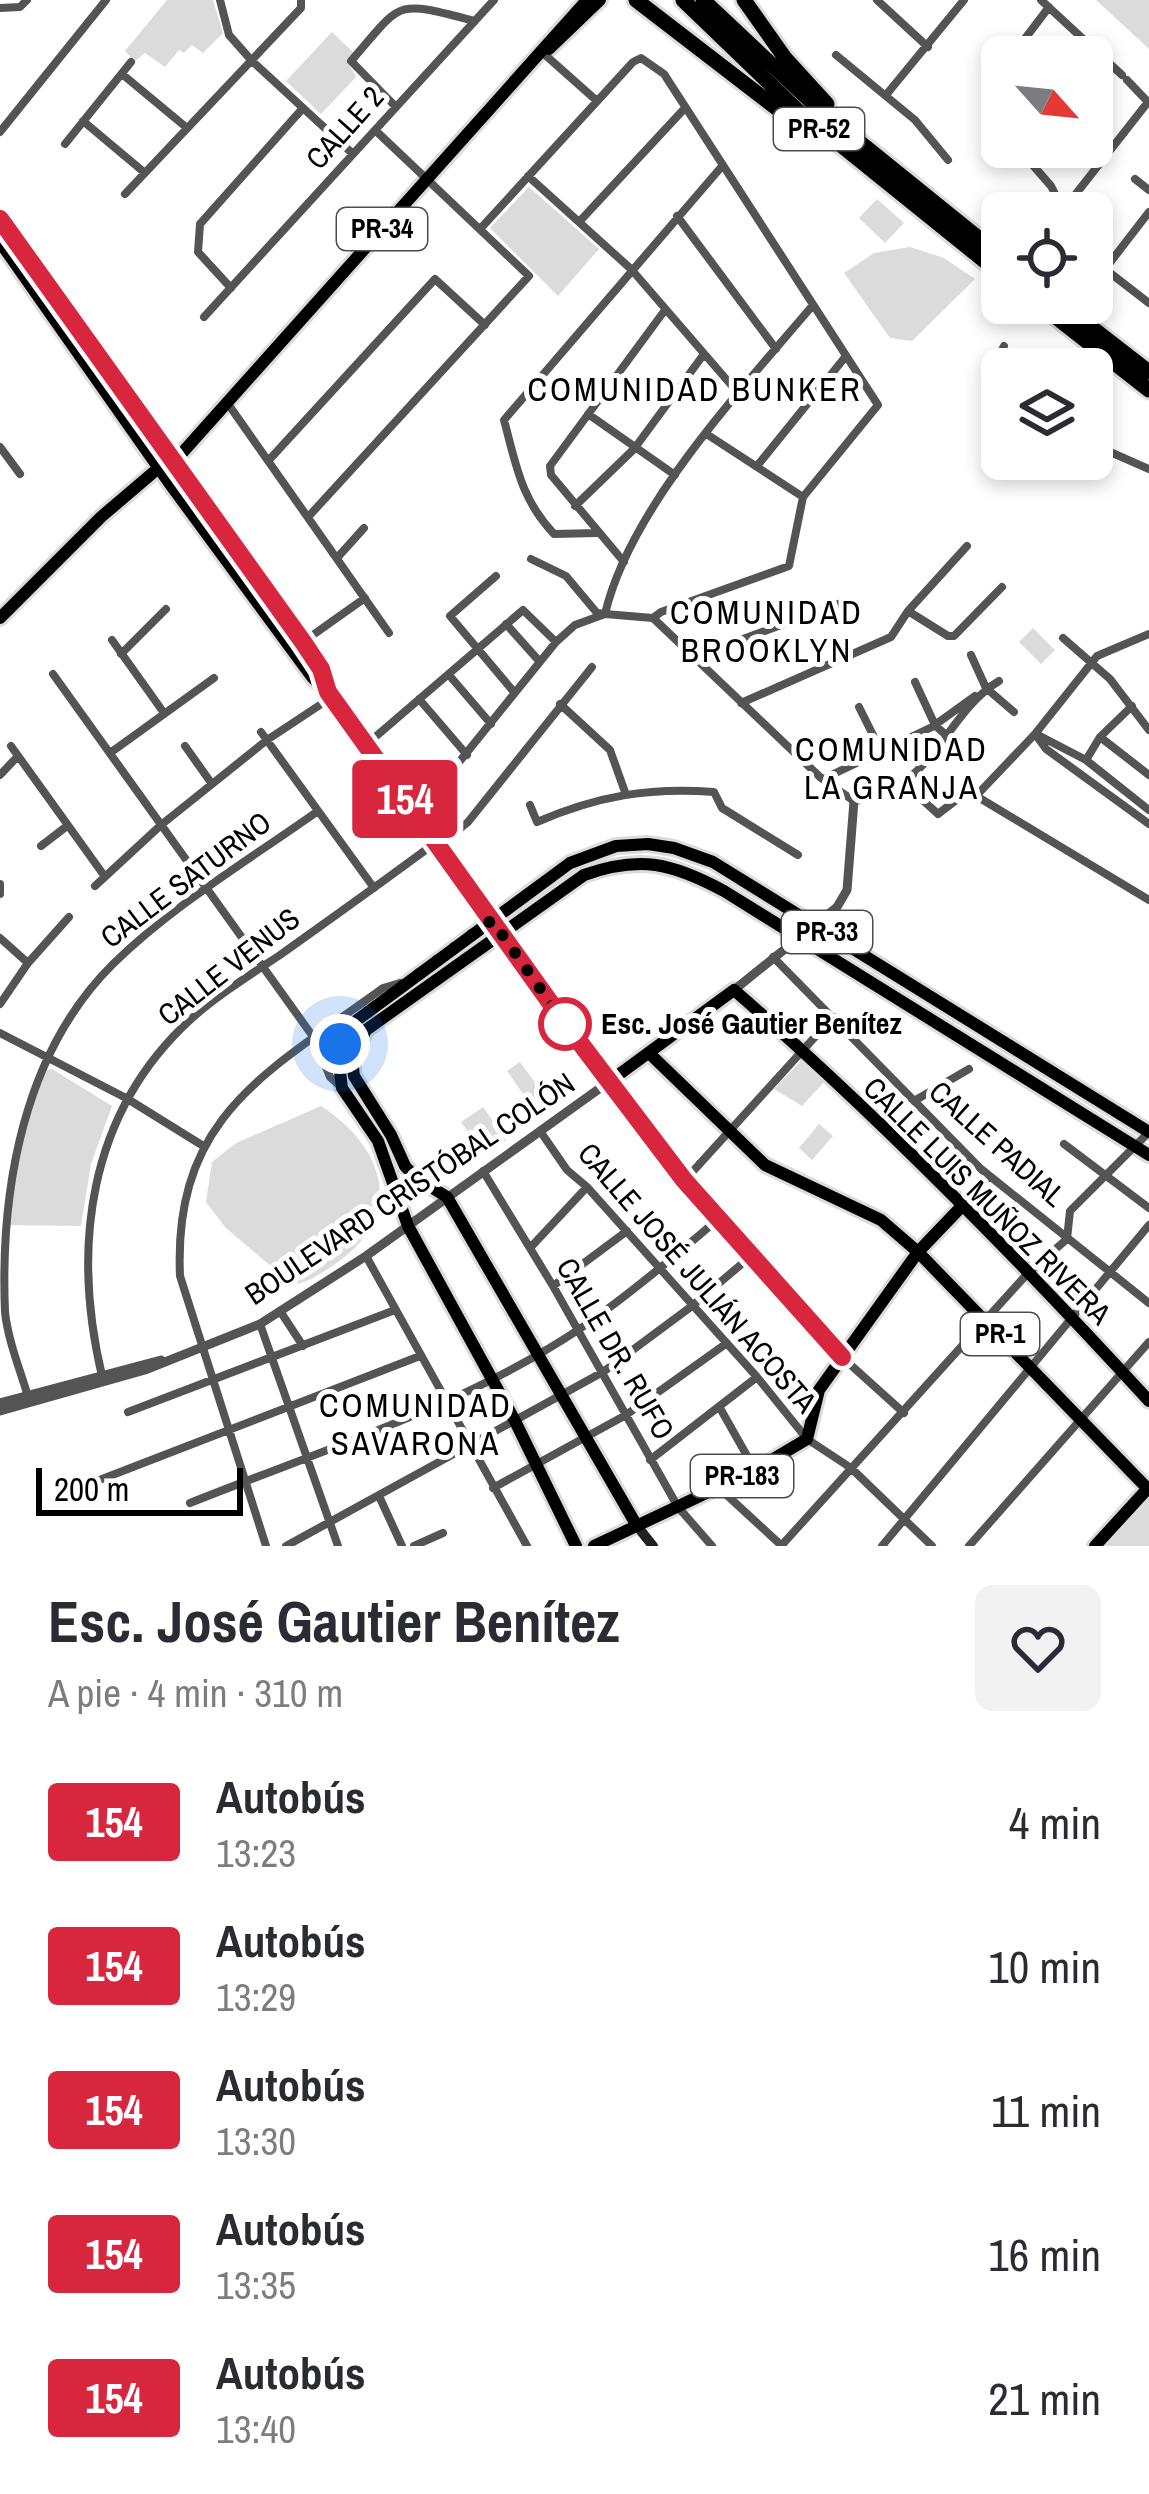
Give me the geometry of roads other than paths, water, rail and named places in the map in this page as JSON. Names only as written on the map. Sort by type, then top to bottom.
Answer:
[{"type":"highway","points":[[636,0],[844,161],[893,182]]},
{"type":"highway","name":"PR-52","points":[[683,0],[783,97],[981,257]]},
{"type":"highway","name":"PR-52","points":[[703,0],[893,182],[981,243]]},
{"type":"highway","points":[[744,0],[806,83],[893,182]]},
{"type":"highway","points":[[1064,324],[1149,390]]},
{"type":"highway","points":[[1087,324],[1149,372]]},
{"type":"main road","name":"PR-34","points":[[0,618],[101,517],[171,459],[587,0]]},
{"type":"main road","name":"PR-34","points":[[543,53],[600,0]]},
{"type":"main road","points":[[0,219],[7,251],[159,468],[297,646],[321,669],[330,695],[610,1081],[684,1180],[842,1357]]},
{"type":"main road","points":[[7,251],[158,440],[297,646]]},
{"type":"main road","name":"PR-34","points":[[171,459],[223,402]]},
{"type":"main road","points":[[158,440],[176,444],[194,430]]},
{"type":"main road","name":"PR-33","points":[[342,1088],[338,1055],[344,1033],[570,862],[616,846],[648,844],[713,862],[1149,1132]]},
{"type":"main road","name":"PR-33","points":[[637,1526],[447,1197],[415,1178],[354,1076],[352,1059],[366,1030],[584,874],[632,862],[653,863],[701,878],[926,1013],[1142,1152]]},
{"type":"main road","name":"BOULEVARD CRISTÓBAL COLÓN","points":[[610,1081],[734,990]]},
{"type":"main road","name":"CALLE LUIS MUÑOZ RIVERA","points":[[734,990],[802,1049],[962,1206],[1149,1401]]},
{"type":"main road","name":"PR-1","points":[[650,1053],[765,1165],[881,1220],[918,1252],[1148,1488],[1095,1546]]},
{"type":"main road","points":[[342,1088],[378,1141],[408,1226],[515,1421],[576,1546]]},
{"type":"main road","points":[[395,1185],[415,1178]]},
{"type":"main road","name":"PR-183","points":[[594,1546],[754,1470],[807,1439],[819,1390],[918,1252],[962,1206]]},
{"type":"main road","points":[[637,1526],[653,1546]]},
{"type":"street","points":[[0,8],[20,7],[27,0]]},
{"type":"street","points":[[0,132],[106,0]]},
{"type":"street","points":[[220,0],[229,35],[353,154]]},
{"type":"street","points":[[125,194],[302,8],[301,0]]},
{"type":"street","name":"CALLE 2","points":[[204,317],[494,0]]},
{"type":"street","points":[[886,95],[964,0]]},
{"type":"street","points":[[879,1],[928,47]]},
{"type":"street","points":[[396,107],[351,61],[389,15],[404,4],[417,2],[475,21]]},
{"type":"street","points":[[1024,36],[1045,3],[1081,36]]},
{"type":"street","points":[[543,53],[597,101]]},
{"type":"street","points":[[836,55],[915,120],[948,160]]},
{"type":"street","points":[[482,228],[641,58],[664,74],[878,405],[803,497],[789,566],[652,618]]},
{"type":"street","points":[[65,144],[131,62]]},
{"type":"street","points":[[1077,192],[1149,103],[1113,66]]},
{"type":"street","points":[[122,74],[187,128]]},
{"type":"street","points":[[579,223],[695,95]]},
{"type":"street","points":[[231,288],[198,252],[200,224],[303,108]]},
{"type":"street","points":[[83,121],[145,173]]},
{"type":"street","points":[[309,516],[529,276],[375,130]]},
{"type":"street","points":[[597,533],[554,533],[539,518],[524,495],[504,420],[723,166]]},
{"type":"street","points":[[528,176],[632,269],[739,394]]},
{"type":"street","points":[[1135,179],[1149,190]]},
{"type":"street","points":[[1113,259],[1149,212]]},
{"type":"street","points":[[677,216],[776,349]]},
{"type":"street","points":[[1113,275],[1149,303]]},
{"type":"street","points":[[269,460],[435,279],[485,325]]},
{"type":"street","points":[[412,808],[467,755],[556,642],[575,625],[605,614],[624,562],[675,475],[813,305]]},
{"type":"street","points":[[624,562],[551,475],[550,466],[665,310]]},
{"type":"street","points":[[575,506],[634,449],[704,354]]},
{"type":"street","points":[[758,466],[846,356]]},
{"type":"street","points":[[223,402],[389,633]]},
{"type":"street","points":[[587,413],[675,475]]},
{"type":"street","points":[[708,435],[803,497]]},
{"type":"street","points":[[0,447],[20,474]]},
{"type":"street","points":[[1113,453],[1149,469]]},
{"type":"street","points":[[337,558],[364,528]]},
{"type":"street","points":[[741,704],[891,637],[908,611],[967,547]]},
{"type":"street","points":[[531,559],[566,576],[597,613],[652,618],[823,779],[854,801],[885,794],[904,783],[986,688]]},
{"type":"street","points":[[496,577],[450,616],[514,693]]},
{"type":"street","points":[[908,611],[954,636],[1002,587]]},
{"type":"street","points":[[297,646],[365,598]]},
{"type":"street","points":[[694,657],[844,602]]},
{"type":"street","points":[[121,654],[166,609]]},
{"type":"street","points":[[366,745],[523,610],[556,642]]},
{"type":"street","points":[[506,624],[540,662]]},
{"type":"street","points":[[975,797],[1035,734],[1090,664],[1149,634]]},
{"type":"street","points":[[1063,638],[1110,679],[1149,730]]},
{"type":"street","points":[[112,640],[164,713]]},
{"type":"street","points":[[971,655],[986,688],[1014,712]]},
{"type":"street","name":"CALLE VENUS","points":[[103,1378],[89,1318],[89,1235],[100,1165],[126,1098],[150,1063],[192,1018],[468,822],[592,667]]},
{"type":"street","points":[[53,674],[314,1038],[330,1076],[342,1088]]},
{"type":"street","points":[[448,674],[491,724]]},
{"type":"street","points":[[110,753],[214,678]]},
{"type":"street","points":[[823,779],[935,725],[998,681]]},
{"type":"street","points":[[915,682],[935,725],[971,759]]},
{"type":"street","points":[[94,886],[264,736],[330,695]]},
{"type":"street","points":[[419,699],[467,755]]},
{"type":"street","points":[[560,704],[610,750],[625,792]]},
{"type":"street","points":[[1086,760],[1100,737],[1132,706]]},
{"type":"street","points":[[859,707],[881,751]]},
{"type":"street","points":[[1035,734],[1086,760],[1146,809],[1149,824]]},
{"type":"street","points":[[1035,734],[1046,749],[1146,809]]},
{"type":"street","points":[[264,736],[374,888]]},
{"type":"street","points":[[1100,737],[1149,775]]},
{"type":"street","points":[[10,746],[103,874]]},
{"type":"street","points":[[185,746],[212,784]]},
{"type":"street","points":[[0,776],[18,756]]},
{"type":"street","points":[[904,783],[938,814],[963,792],[975,797],[1149,900]]},
{"type":"street","points":[[530,805],[537,822],[625,792],[670,788],[714,792],[722,808],[798,855]]},
{"type":"street","name":"BOULEVARD CRISTÓBAL COLÓN","points":[[734,990],[837,907],[847,890],[854,801]]},
{"type":"street","name":"CALLE SATURNO","points":[[29,1398],[5,1316],[2,1228],[14,1146],[48,1056],[74,1010],[110,967],[151,930],[318,811]]},
{"type":"street","points":[[41,846],[68,826]]},
{"type":"street","points":[[0,884],[0,894]]},
{"type":"street","points":[[0,1004],[69,916]]},
{"type":"street","points":[[0,938],[28,963]]},
{"type":"street","name":"CALLE PADIAL","points":[[773,957],[989,1176],[1149,1303]]},
{"type":"street","points":[[266,1546],[180,1276],[178,1230],[190,1180],[225,1111],[382,988],[412,979]]},
{"type":"street","points":[[684,1180],[833,1017]]},
{"type":"street","points":[[0,1033],[126,1098],[205,1147]]},
{"type":"street","points":[[879,1125],[911,1099],[969,1069]]},
{"type":"street","name":"BOULEVARD CRISTÓBAL COLÓN","points":[[0,1407],[145,1370],[260,1324],[366,1256],[610,1081]]},
{"type":"street","name":"CALLE JOSÉ JULIÁN ACOSTA","points":[[540,1131],[567,1170],[661,1268],[807,1439],[851,1470],[932,1546]]},
{"type":"street","points":[[718,1487],[782,1546],[985,1319],[1067,1239],[1070,1211],[1105,1176],[1142,1152],[1149,1132]]},
{"type":"street","points":[[1064,1144],[1149,1208]]},
{"type":"street","name":"CALLE DR. RUFO","points":[[483,1171],[678,1507],[712,1546]]},
{"type":"street","points":[[962,1206],[989,1176]]},
{"type":"street","points":[[530,1248],[587,1187]]},
{"type":"street","points":[[190,1503],[445,1402],[578,1330],[718,1219]]},
{"type":"street","points":[[883,1546],[1149,1225]]},
{"type":"street","points":[[553,1286],[627,1231]]},
{"type":"street","points":[[366,1256],[527,1546]]},
{"type":"street","points":[[286,1546],[603,1372],[749,1257]]},
{"type":"street","points":[[128,1412],[395,1310]]},
{"type":"street","points":[[280,1311],[303,1346]]},
{"type":"street","points":[[260,1324],[338,1546]]},
{"type":"street","points":[[493,1489],[626,1415],[727,1342]]},
{"type":"street","points":[[969,1546],[1149,1342]]},
{"type":"street","points":[[89,1484],[420,1356]]},
{"type":"street","points":[[842,1357],[904,1413]]},
{"type":"street","points":[[650,1460],[758,1377]]},
{"type":"street","points":[[720,1408],[754,1470]]},
{"type":"street","points":[[379,1496],[402,1546]]},
{"type":"street","points":[[414,1546],[443,1533]]},
{"type":"place","name":"Esc. José Gautier Benítez","points":[[565,1024]]},
{"type":"district","name":"COMUNIDAD BUNKER","points":[[695,389]]},
{"type":"district","name":"COMUNIDAD BROOKLYN","points":[[767,631]]},
{"type":"district","name":"COMUNIDAD LA GRANJA","points":[[892,768]]},
{"type":"district","name":"COMUNIDAD SAVARONA","points":[[416,1424]]}]
